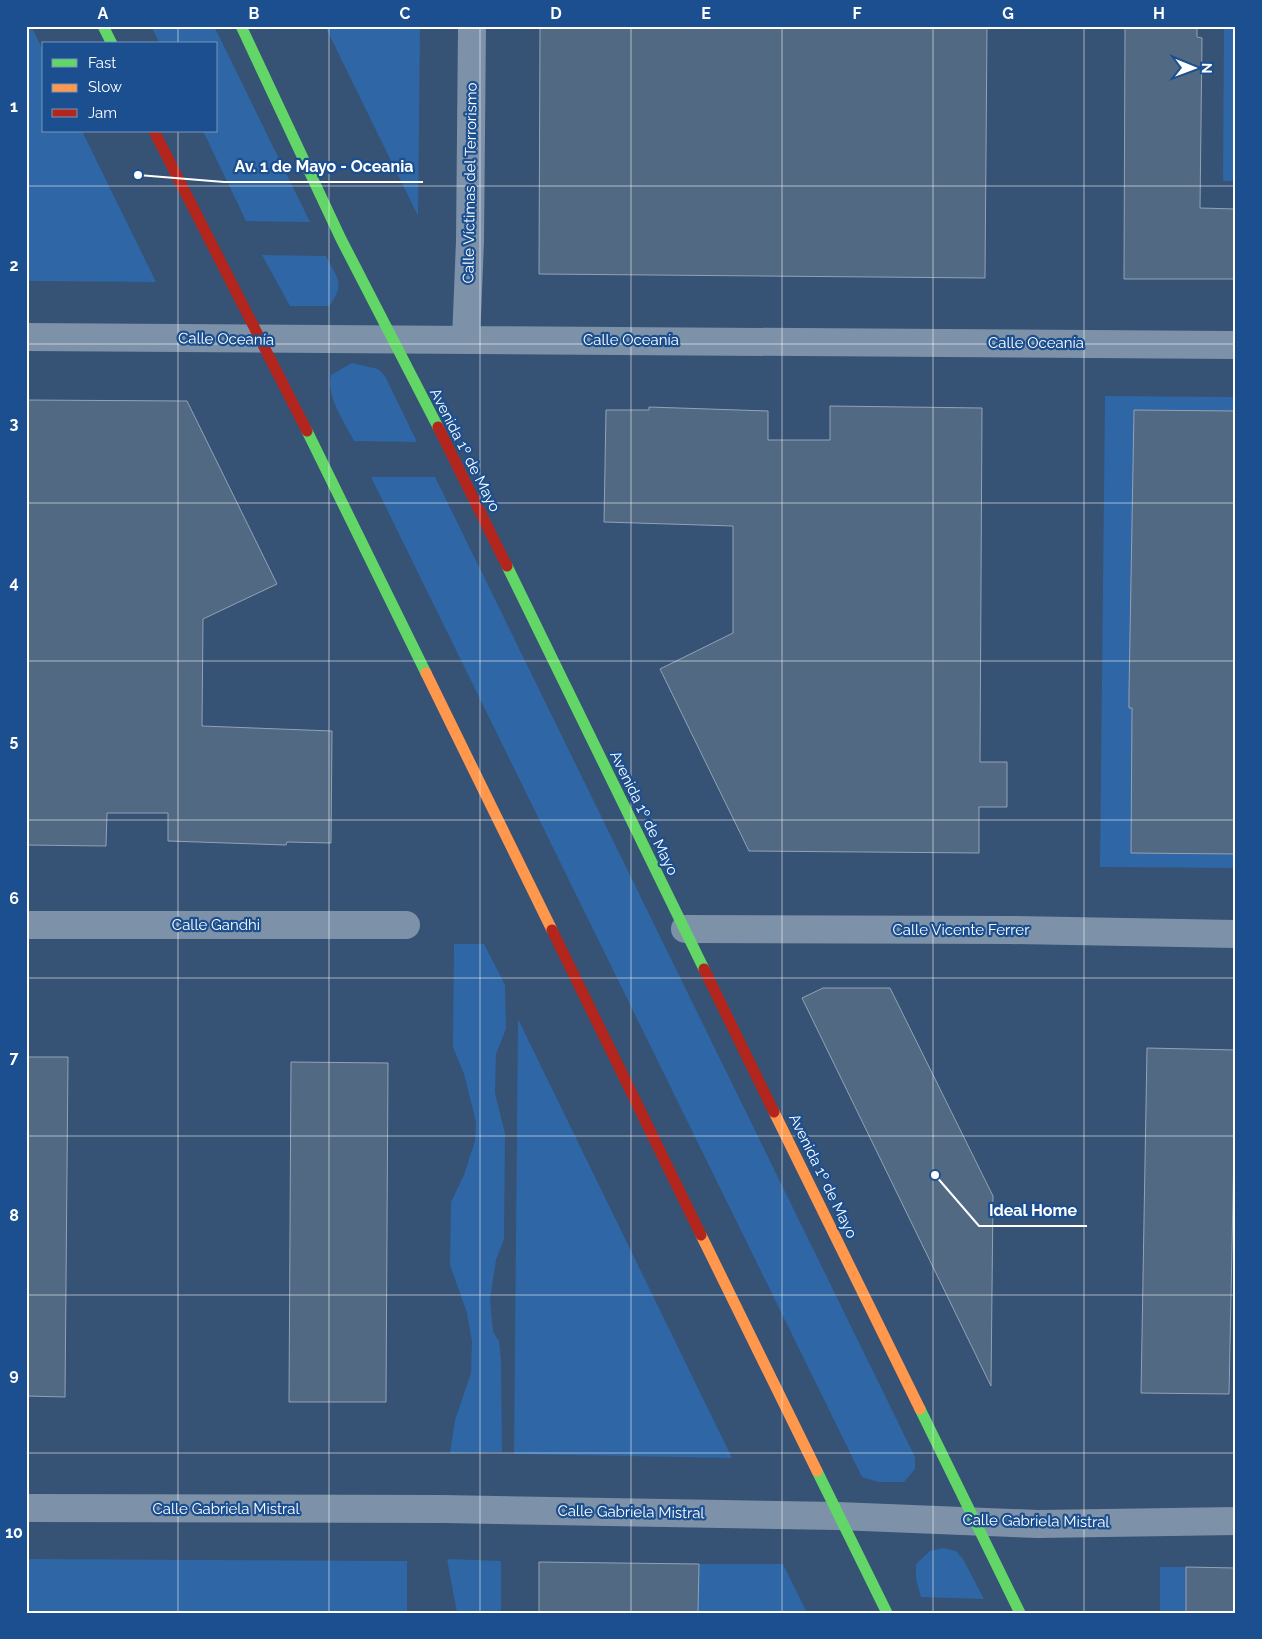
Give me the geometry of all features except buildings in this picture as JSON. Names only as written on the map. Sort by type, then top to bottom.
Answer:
[{"type":"street","points":[[103,26],[111,42]]},
{"type":"street","name":"Avenida 1º de Mayo","points":[[241,26],[392,341],[456,463],[1020,1613]]},
{"type":"street","name":"Calle Víctimas del Terrorismo","points":[[466,340],[470,241],[472,26]]},
{"type":"street","points":[[155,132],[261,340],[502,825],[887,1613]]},
{"type":"street","name":"Calle Oceanía","points":[[26,337],[392,341],[1236,345]]},
{"type":"street","name":"Calle Gandhi","points":[[26,925],[406,924]]},
{"type":"street","name":"Calle Vicente Ferrer","points":[[685,929],[1011,930],[1236,934]]},
{"type":"street","name":"Calle Gabriela Mistral","points":[[26,1508],[443,1509],[838,1516],[1038,1524],[1236,1521]]},
{"type":"shaded area","points":[[26,26],[31,26],[42,48],[42,132],[82,132],[156,282],[26,281]]},
{"type":"shaded area","points":[[151,26],[214,26],[310,222],[246,221],[203,132],[218,132],[218,42],[159,42]]},
{"type":"shaded area","points":[[325,26],[420,26],[418,216]]},
{"type":"shaded area","points":[[1224,26],[1236,26],[1236,181],[1223,181]]},
{"type":"shaded area","points":[[262,255],[326,256],[338,281],[337,292],[329,306],[290,306]]},
{"type":"shaded area","points":[[352,363],[378,369],[385,376],[417,442],[354,441],[333,400],[330,383],[331,375]]},
{"type":"shaded area","points":[[1105,396],[1236,397],[1236,868],[1100,867]]},
{"type":"shaded area","points":[[371,477],[435,477],[915,1457],[915,1469],[904,1482],[878,1482],[862,1477]]},
{"type":"shaded area","points":[[454,944],[484,944],[505,985],[506,1029],[496,1054],[495,1093],[505,1134],[504,1239],[496,1260],[490,1300],[493,1332],[499,1341],[501,1361],[502,1452],[450,1453],[455,1420],[471,1373],[472,1342],[467,1313],[450,1265],[451,1202],[464,1175],[475,1141],[476,1122],[464,1074],[453,1047]]},
{"type":"shaded area","points":[[518,1019],[732,1458],[514,1454]]},
{"type":"shaded area","points":[[943,1548],[956,1551],[963,1559],[984,1599],[921,1597],[916,1579],[916,1564],[930,1551]]},
{"type":"shaded area","points":[[26,1559],[407,1561],[407,1613],[26,1613]]},
{"type":"shaded area","points":[[447,1559],[501,1561],[501,1613],[457,1613]]},
{"type":"shaded area","points":[[699,1564],[783,1564],[807,1613],[698,1613]]},
{"type":"shaded area","points":[[1160,1567],[1186,1567],[1186,1613],[1160,1613]]},
{"type":"traffic: fast","points":[[103,26],[111,42]]},
{"type":"traffic: fast","points":[[241,26],[341,239],[438,427]]},
{"type":"traffic: fast","points":[[307,431],[426,673]]},
{"type":"traffic: fast","points":[[507,566],[704,969]]},
{"type":"traffic: fast","points":[[920,1409],[1020,1613]]},
{"type":"traffic: fast","points":[[817,1471],[887,1613]]},
{"type":"traffic: slow","points":[[426,673],[552,930]]},
{"type":"traffic: slow","points":[[774,1112],[920,1409]]},
{"type":"traffic: slow","points":[[701,1235],[817,1471]]},
{"type":"traffic: jam","points":[[155,132],[307,431]]},
{"type":"traffic: jam","points":[[438,427],[507,566]]},
{"type":"traffic: jam","points":[[552,930],[701,1235]]},
{"type":"traffic: jam","points":[[704,969],[774,1112]]},
{"type":"place","name":"Av. 1 de Mayo - Oceania","points":[[138,175]]},
{"type":"place","name":"Ideal Home","points":[[935,1175]]}]
